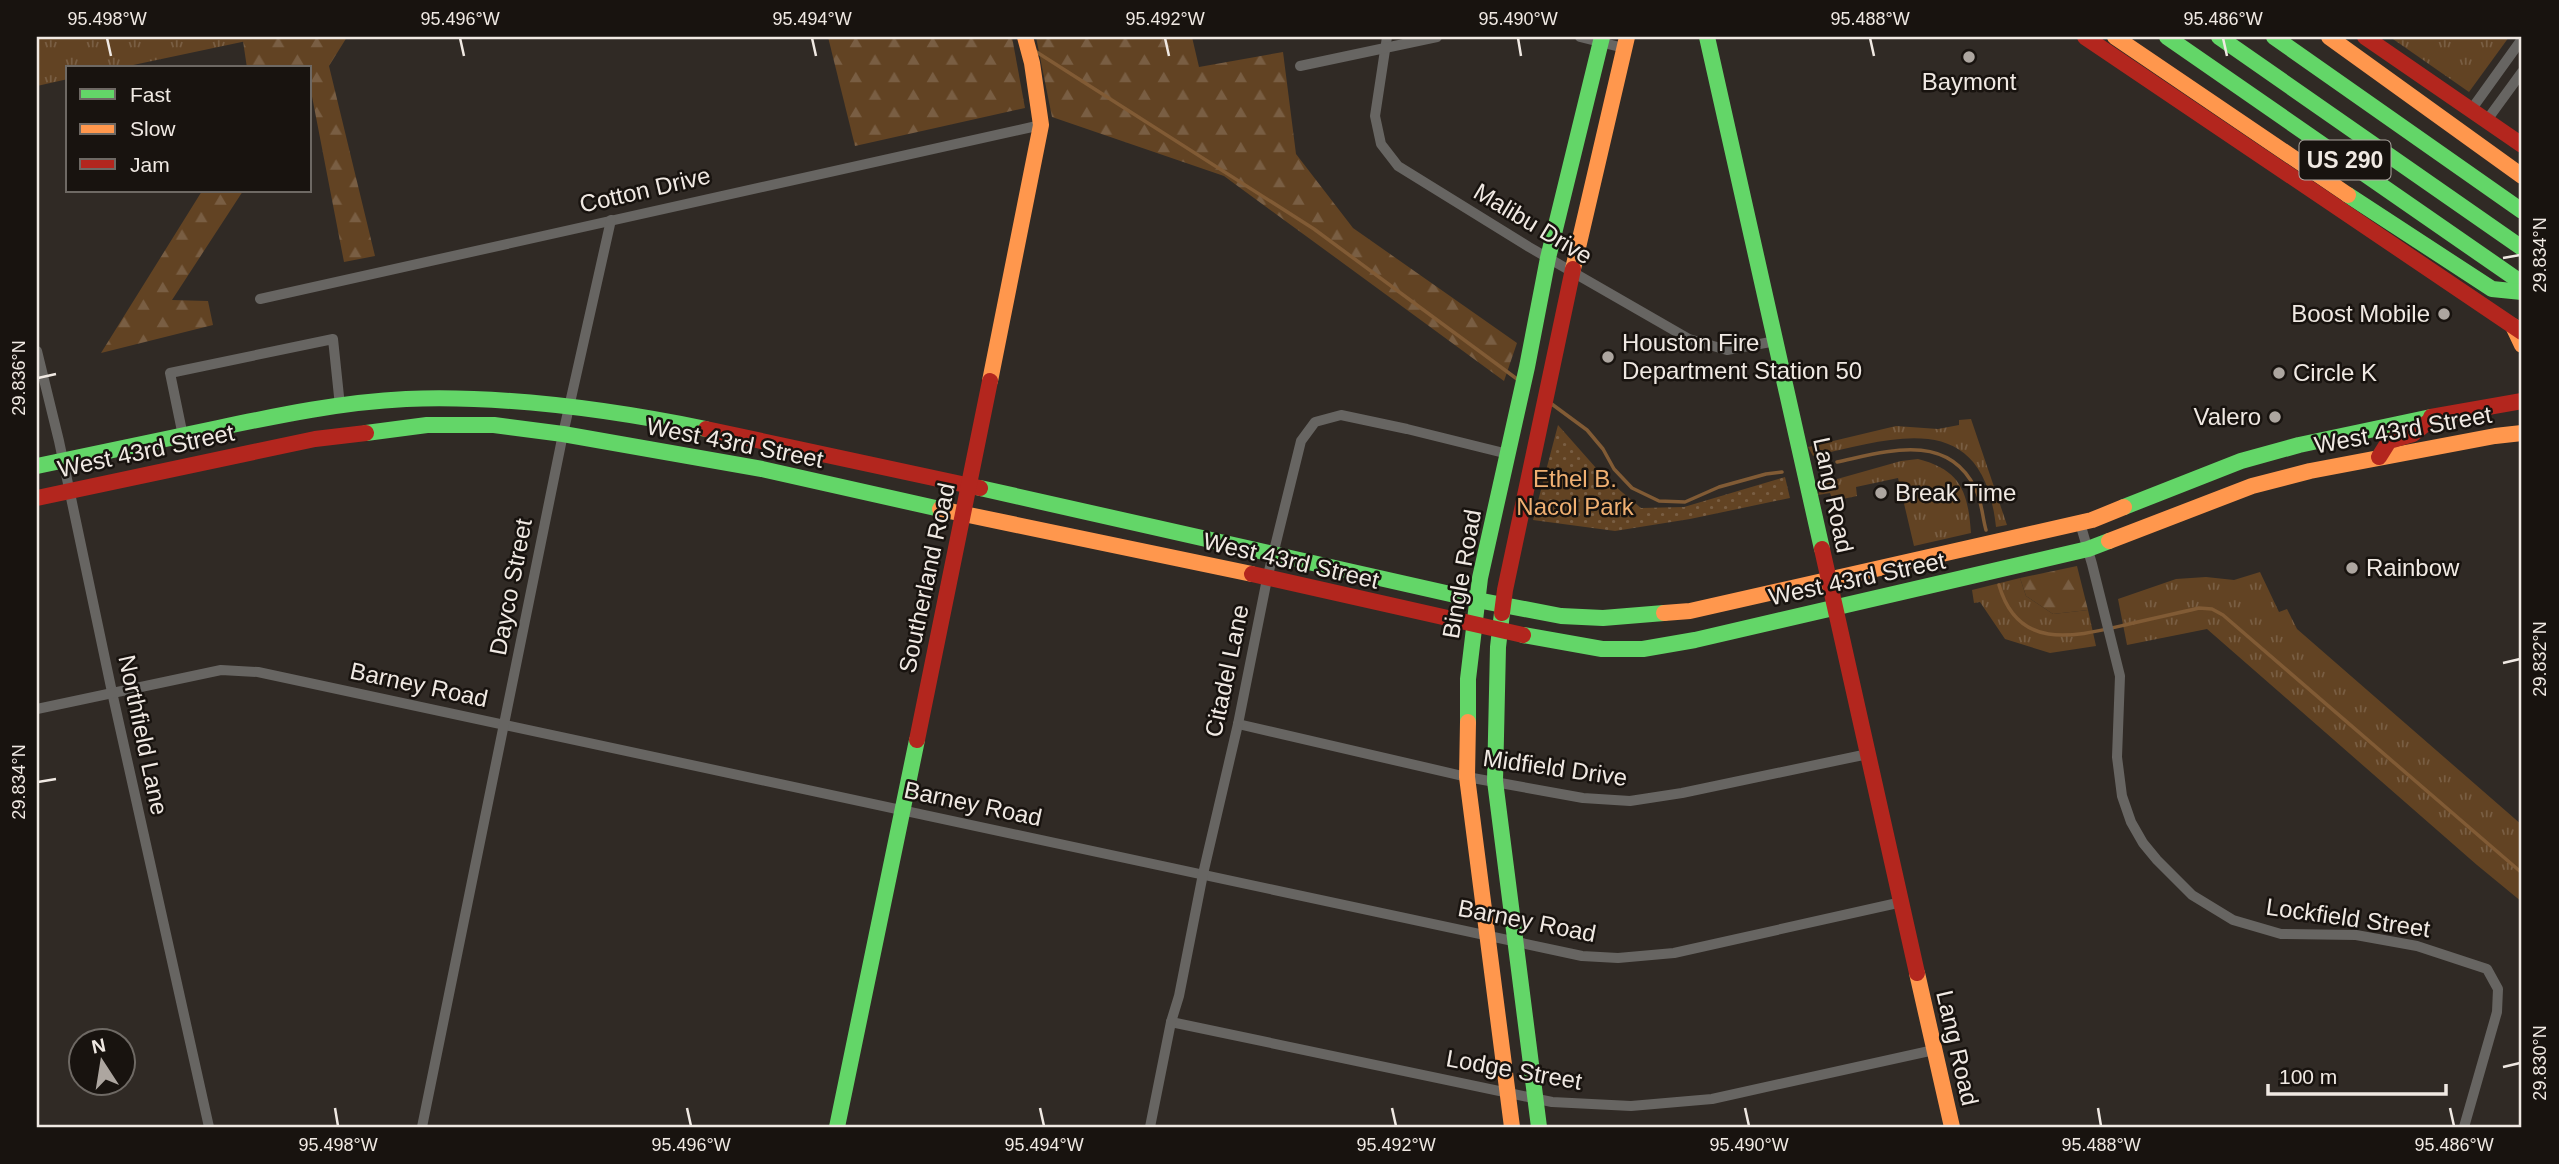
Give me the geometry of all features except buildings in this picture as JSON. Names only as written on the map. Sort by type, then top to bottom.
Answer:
[{"type":"main road","name":"Southerland Road","points":[[837,1127],[1041,125],[1032,63],[1025,37]]},
{"type":"main road","name":"Lang Road","points":[[1707,37],[1952,1127]]},
{"type":"main road","points":[[2085,37],[2518,329],[2522,345]]},
{"type":"main road","points":[[2115,37],[2430,251],[2492,289],[2522,292]]},
{"type":"main road","name":"US 290","points":[[2167,37],[2522,283]]},
{"type":"main road","points":[[2219,37],[2522,247]]},
{"type":"main road","name":"US 290","points":[[2274,37],[2522,211]]},
{"type":"main road","points":[[2329,37],[2522,176]]},
{"type":"main road","points":[[2365,37],[2522,145]]},
{"type":"main road","name":"Bingle Road","points":[[1512,1127],[1467,777],[1468,679],[1480,578],[1527,367],[1548,258],[1602,39]]},
{"type":"main road","name":"Bingle Road","points":[[1539,1127],[1495,781],[1496,680],[1503,605],[1550,372],[1626,42]]},
{"type":"main road","points":[[1536,318],[1560,324]]},
{"type":"main road","points":[[2505,403],[2522,387]]},
{"type":"main road","name":"West 43rd Street","points":[[37,466],[310,409],[406,399],[504,400],[569,406],[647,417],[764,441],[1477,600],[1561,616],[1603,618],[1690,611],[2080,523],[2248,459],[2299,445],[2435,416],[2522,401]]},
{"type":"main road","points":[[2488,405],[2495,436]]},
{"type":"main road","points":[[310,409],[315,439]]},
{"type":"main road","points":[[2379,457],[2389,441],[2413,434],[2435,416]]},
{"type":"main road","name":"West 43rd Street","points":[[37,498],[315,439],[427,425],[494,425],[563,434],[762,469],[963,514],[1116,544],[1473,626],[1602,649],[1643,649],[1695,640],[2088,549],[2252,486],[2310,471],[2522,433]]},
{"type":"main road","points":[[762,469],[764,441]]},
{"type":"main road","points":[[2248,459],[2252,486]]},
{"type":"main road","points":[[1116,544],[1122,520]]},
{"type":"main road","points":[[1690,611],[1695,640]]},
{"type":"street","points":[[1300,66],[1386,42],[1437,37]]},
{"type":"street","points":[[1580,37],[1626,42]]},
{"type":"street","points":[[2472,110],[2522,39]]},
{"type":"street","name":"Malibu Drive","points":[[1386,42],[1375,116],[1381,144],[1398,166],[1548,258],[1689,339],[1727,350],[1776,341]]},
{"type":"street","points":[[2487,120],[2522,72]]},
{"type":"street","name":"Cotton Drive","points":[[260,299],[1041,125]]},
{"type":"street","name":"Dayco Street","points":[[422,1127],[563,434],[611,220]]},
{"type":"street","points":[[183,436],[170,373],[333,339],[340,406]]},
{"type":"street","name":"Northfield Lane","points":[[37,351],[209,1127]]},
{"type":"street","name":"Citadel Lane","points":[[1150,1127],[1267,579],[1301,441],[1315,422],[1341,415],[1508,454]]},
{"type":"street","name":"Lockfield Street","points":[[2080,523],[2120,676],[2117,757],[2122,796],[2131,822],[2143,844],[2192,895],[2232,920],[2281,934],[2356,935],[2417,946],[2487,968],[2498,989],[2497,1012],[2464,1127]]},
{"type":"street","name":"Barney Road","points":[[37,709],[221,670],[258,672],[1582,956],[1650,957],[1674,953],[1902,902]]},
{"type":"street","name":"Midfield Drive","points":[[1238,724],[1467,777],[1583,798],[1630,801],[1682,793],[1868,754]]},
{"type":"street","name":"Lodge Street","points":[[1171,1022],[1507,1094],[1552,1102],[1631,1106],[1712,1099],[1934,1049]]},
{"type":"green space","points":[[37,37],[265,37],[128,66],[66,66],[66,79],[37,86]]},
{"type":"green space","points":[[265,37],[347,37],[329,66],[375,256],[344,262],[312,96],[312,66],[247,66],[243,41]]},
{"type":"green space","points":[[828,37],[1012,37],[1025,108],[855,146]]},
{"type":"green space","points":[[1036,37],[1192,37],[1199,67],[1283,52],[1296,154],[1353,228],[1517,343],[1504,381],[1224,176],[1052,117]]},
{"type":"green space","points":[[2390,37],[2509,37],[2469,92]]},
{"type":"green space","points":[[201,192],[242,192],[172,300],[208,301],[213,325],[101,353]]},
{"type":"green space","points":[[1971,419],[2007,525],[1996,527],[1988,489],[1974,463],[1955,447],[1931,439],[1904,438],[1813,456],[1808,447],[1896,426],[1938,429],[1959,425],[1959,420]]},
{"type":"green space","name":"Ethel B. Nacol Park","points":[[1558,425],[1604,477],[1641,508],[1684,507],[1785,477],[1790,498],[1690,519],[1615,531],[1533,520]]},
{"type":"green space","points":[[1918,459],[1944,469],[1960,485],[1968,506],[1971,533],[1914,546],[1898,478],[1856,487],[1857,496],[1833,501],[1830,493],[1818,495],[1823,483],[1901,461]]},
{"type":"green space","points":[[2077,566],[2088,610],[2053,614],[2026,596],[2020,578]]},
{"type":"green space","points":[[2260,572],[2279,612],[2287,609],[2297,629],[2522,825],[2522,902],[2207,629],[2127,645],[2118,599],[2176,579],[2206,577],[2234,580]]},
{"type":"green space","points":[[2020,578],[2026,596],[2053,614],[2088,610],[2096,646],[2050,653],[2005,639],[1980,602],[1974,603],[1972,590]]},
{"type":"waterway","points":[[1035,51],[1314,229],[1517,379]]},
{"type":"waterway","points":[[1549,402],[1587,430],[1603,449],[1614,469],[1632,488],[1659,501],[1685,502],[1719,487],[1782,472]]},
{"type":"waterway","points":[[1837,462],[1914,450],[1932,452],[1948,458],[1963,470],[1975,488],[1986,530]]},
{"type":"waterway","points":[[1999,585],[2008,606],[2019,621],[2034,630],[2050,634],[2086,633],[2199,608],[2212,609],[2223,615],[2522,873]]},
{"type":"traffic: fast","points":[[1468,722],[1468,679],[1480,578],[1527,367],[1548,258],[1602,37]]},
{"type":"traffic: fast","points":[[1707,37],[1822,549]]},
{"type":"traffic: fast","points":[[2167,37],[2522,283]]},
{"type":"traffic: fast","points":[[2219,37],[2522,248]]},
{"type":"traffic: fast","points":[[2274,37],[2522,211]]},
{"type":"traffic: fast","points":[[2348,195],[2492,289],[2522,292]]},
{"type":"traffic: fast","points":[[37,466],[288,414],[406,399],[519,401],[632,415],[706,429]]},
{"type":"traffic: fast","points":[[2124,507],[2241,461],[2299,445],[2431,417]]},
{"type":"traffic: fast","points":[[366,433],[427,425],[494,425],[563,434],[762,469],[940,509]]},
{"type":"traffic: fast","points":[[980,488],[1477,600],[1561,616],[1603,618],[1664,613]]},
{"type":"traffic: fast","points":[[1523,635],[1602,649],[1643,649],[1695,640],[2088,549],[2109,541]]},
{"type":"traffic: fast","points":[[1502,613],[1498,647],[1495,781],[1539,1127]]},
{"type":"traffic: fast","points":[[837,1127],[917,740]]},
{"type":"traffic: slow","points":[[990,381],[1041,125],[1032,63],[1025,37]]},
{"type":"traffic: slow","points":[[1573,269],[1627,37]]},
{"type":"traffic: slow","points":[[2115,37],[2348,195]]},
{"type":"traffic: slow","points":[[2329,37],[2522,176]]},
{"type":"traffic: slow","points":[[2513,326],[2522,345]]},
{"type":"traffic: slow","points":[[2109,541],[2252,486],[2310,471],[2522,433]]},
{"type":"traffic: slow","points":[[1664,613],[1690,611],[2092,520],[2124,507]]},
{"type":"traffic: slow","points":[[940,509],[1252,574]]},
{"type":"traffic: slow","points":[[1468,722],[1467,777],[1512,1127]]},
{"type":"traffic: slow","points":[[1917,973],[1952,1127]]},
{"type":"traffic: jam","points":[[2085,37],[2522,332]]},
{"type":"traffic: jam","points":[[2365,37],[2522,145]]},
{"type":"traffic: jam","points":[[1502,613],[1573,269]]},
{"type":"traffic: jam","points":[[917,740],[990,381]]},
{"type":"traffic: jam","points":[[2431,417],[2522,401]]},
{"type":"traffic: jam","points":[[2379,457],[2389,441],[2413,434],[2433,418]]},
{"type":"traffic: jam","points":[[706,429],[980,488]]},
{"type":"traffic: jam","points":[[37,498],[315,439],[366,433]]},
{"type":"traffic: jam","points":[[1822,549],[1917,973]]},
{"type":"traffic: jam","points":[[1252,574],[1523,635]]},
{"type":"place","name":"Baymont","points":[[1969,57]]},
{"type":"place","name":"Boost Mobile","points":[[2444,314]]},
{"type":"place","name":"Houston Fire Department Station 50","points":[[1608,357]]},
{"type":"place","name":"Circle K","points":[[2279,373]]},
{"type":"place","name":"Valero","points":[[2275,417]]},
{"type":"place","name":"Break Time","points":[[1881,493]]},
{"type":"place","name":"Rainbow","points":[[2352,568]]}]
